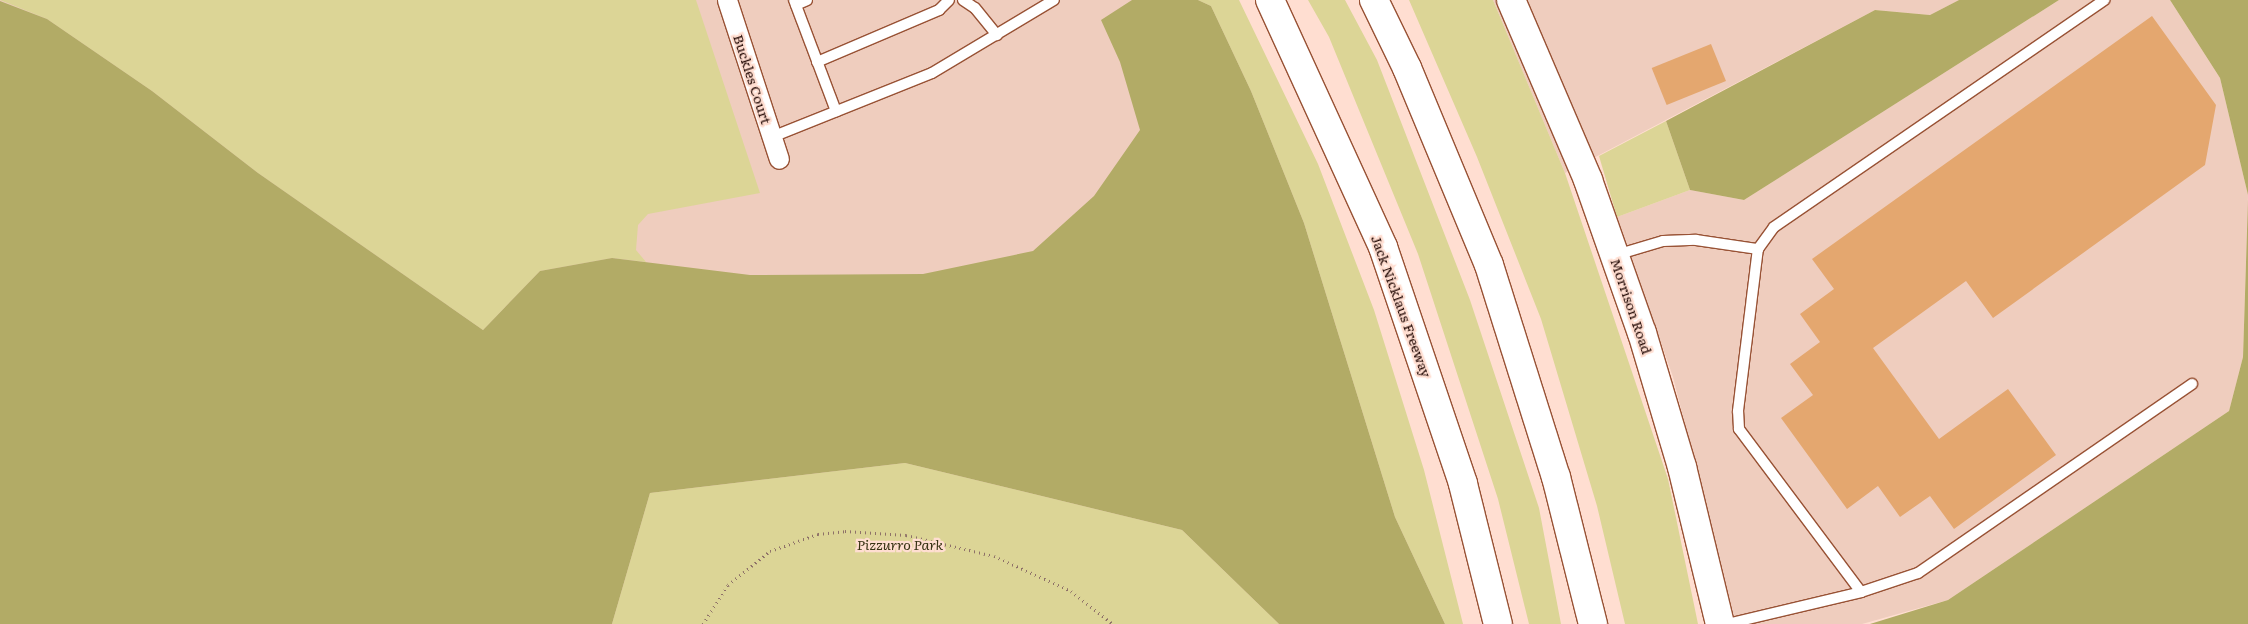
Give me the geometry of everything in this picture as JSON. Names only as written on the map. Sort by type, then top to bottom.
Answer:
[{"type":"main road","name":"Jack Nicklaus Freeway","points":[[1270,0],[1382,246],[1463,484],[1498,624]]},
{"type":"main road","points":[[1374,0],[1407,68],[1489,265],[1556,477],[1593,624]]},
{"type":"main road","name":"Morrison Road","points":[[1511,0],[1585,171],[1615,256],[1682,467],[1720,624]]},
{"type":"street","name":"Buckles Court","points":[[727,0],[779,159]]},
{"type":"lane","points":[[807,0],[795,2],[836,111]]},
{"type":"lane","points":[[817,62],[939,10],[949,0]]},
{"type":"lane","points":[[963,0],[976,8],[997,35]]},
{"type":"lane","points":[[772,137],[932,73],[1054,0]]},
{"type":"lane","points":[[1861,592],[1739,428],[1738,411],[1758,249],[1774,227],[2104,0]]},
{"type":"lane","points":[[1615,256],[1663,241],[1696,240],[1758,249]]},
{"type":"lane","points":[[1727,624],[1861,592],[1918,573],[2192,384]]},
{"type":"path","points":[[703,624],[728,585],[770,551],[811,536],[846,531],[906,535],[994,556],[1071,591],[1113,624]]},
{"type":"shaded area","points":[[0,0],[1170,0],[1298,322],[0,297]]},
{"type":"shaded area","points":[[1132,0],[1198,0],[1211,6],[1251,91],[1304,223],[1395,517],[1445,624],[1279,624],[1182,530],[905,463],[650,493],[612,624],[0,624],[0,1],[47,19],[152,91],[258,173],[483,330],[540,271],[612,258],[750,275],[923,274],[1033,251],[1094,196],[1140,130],[1120,62],[1101,20]]},
{"type":"shaded area","points":[[1493,0],[1959,0],[1930,15],[1875,10],[1565,173]]},
{"type":"shaded area","points":[[1959,0],[2059,0],[1744,200],[1690,190],[1666,121],[1875,10],[1930,15]]},
{"type":"shaded area","points":[[2059,0],[2170,0],[2220,78],[2248,195],[2243,357],[2229,411],[1948,600],[1862,624],[1736,624],[1673,377],[1617,217],[1690,190],[1744,200]]},
{"type":"shaded area","points":[[2170,0],[2248,0],[2248,195],[2220,78]]},
{"type":"shaded area","points":[[2248,199],[2248,624],[1870,624],[1948,600],[2229,411],[2243,357]]},
{"type":"green space","points":[[0,0],[696,0],[760,193],[648,214],[638,225],[636,250],[646,262],[612,258],[540,271],[483,330],[258,173],[152,91],[47,19]]},
{"type":"green space","points":[[1198,0],[1239,0],[1318,164],[1374,310],[1424,470],[1463,624],[1445,624],[1395,517],[1304,223],[1251,91],[1211,6]]},
{"type":"green space","points":[[1308,0],[1345,0],[1377,60],[1470,300],[1539,508],[1561,624],[1529,624],[1498,499],[1418,254],[1329,37]]},
{"type":"green space","points":[[1409,0],[1493,0],[1565,173],[1668,479],[1698,624],[1625,624],[1597,506],[1541,319],[1477,157]]},
{"type":"green space","points":[[1666,121],[1690,190],[1617,217],[1599,156]]},
{"type":"green space","name":"Pizzurro Park","points":[[905,463],[1182,530],[1279,624],[612,624],[650,493]]},
{"type":"building","points":[[2152,16],[2216,105],[2205,165],[1993,318],[1966,281],[1873,348],[1939,439],[2008,389],[2056,455],[1954,529],[1930,496],[1900,517],[1878,486],[1847,509],[1781,418],[1813,395],[1790,364],[1820,342],[1800,314],[1834,289],[1812,259]]},
{"type":"building","points":[[1711,44],[1726,81],[1667,105],[1652,68]]}]
